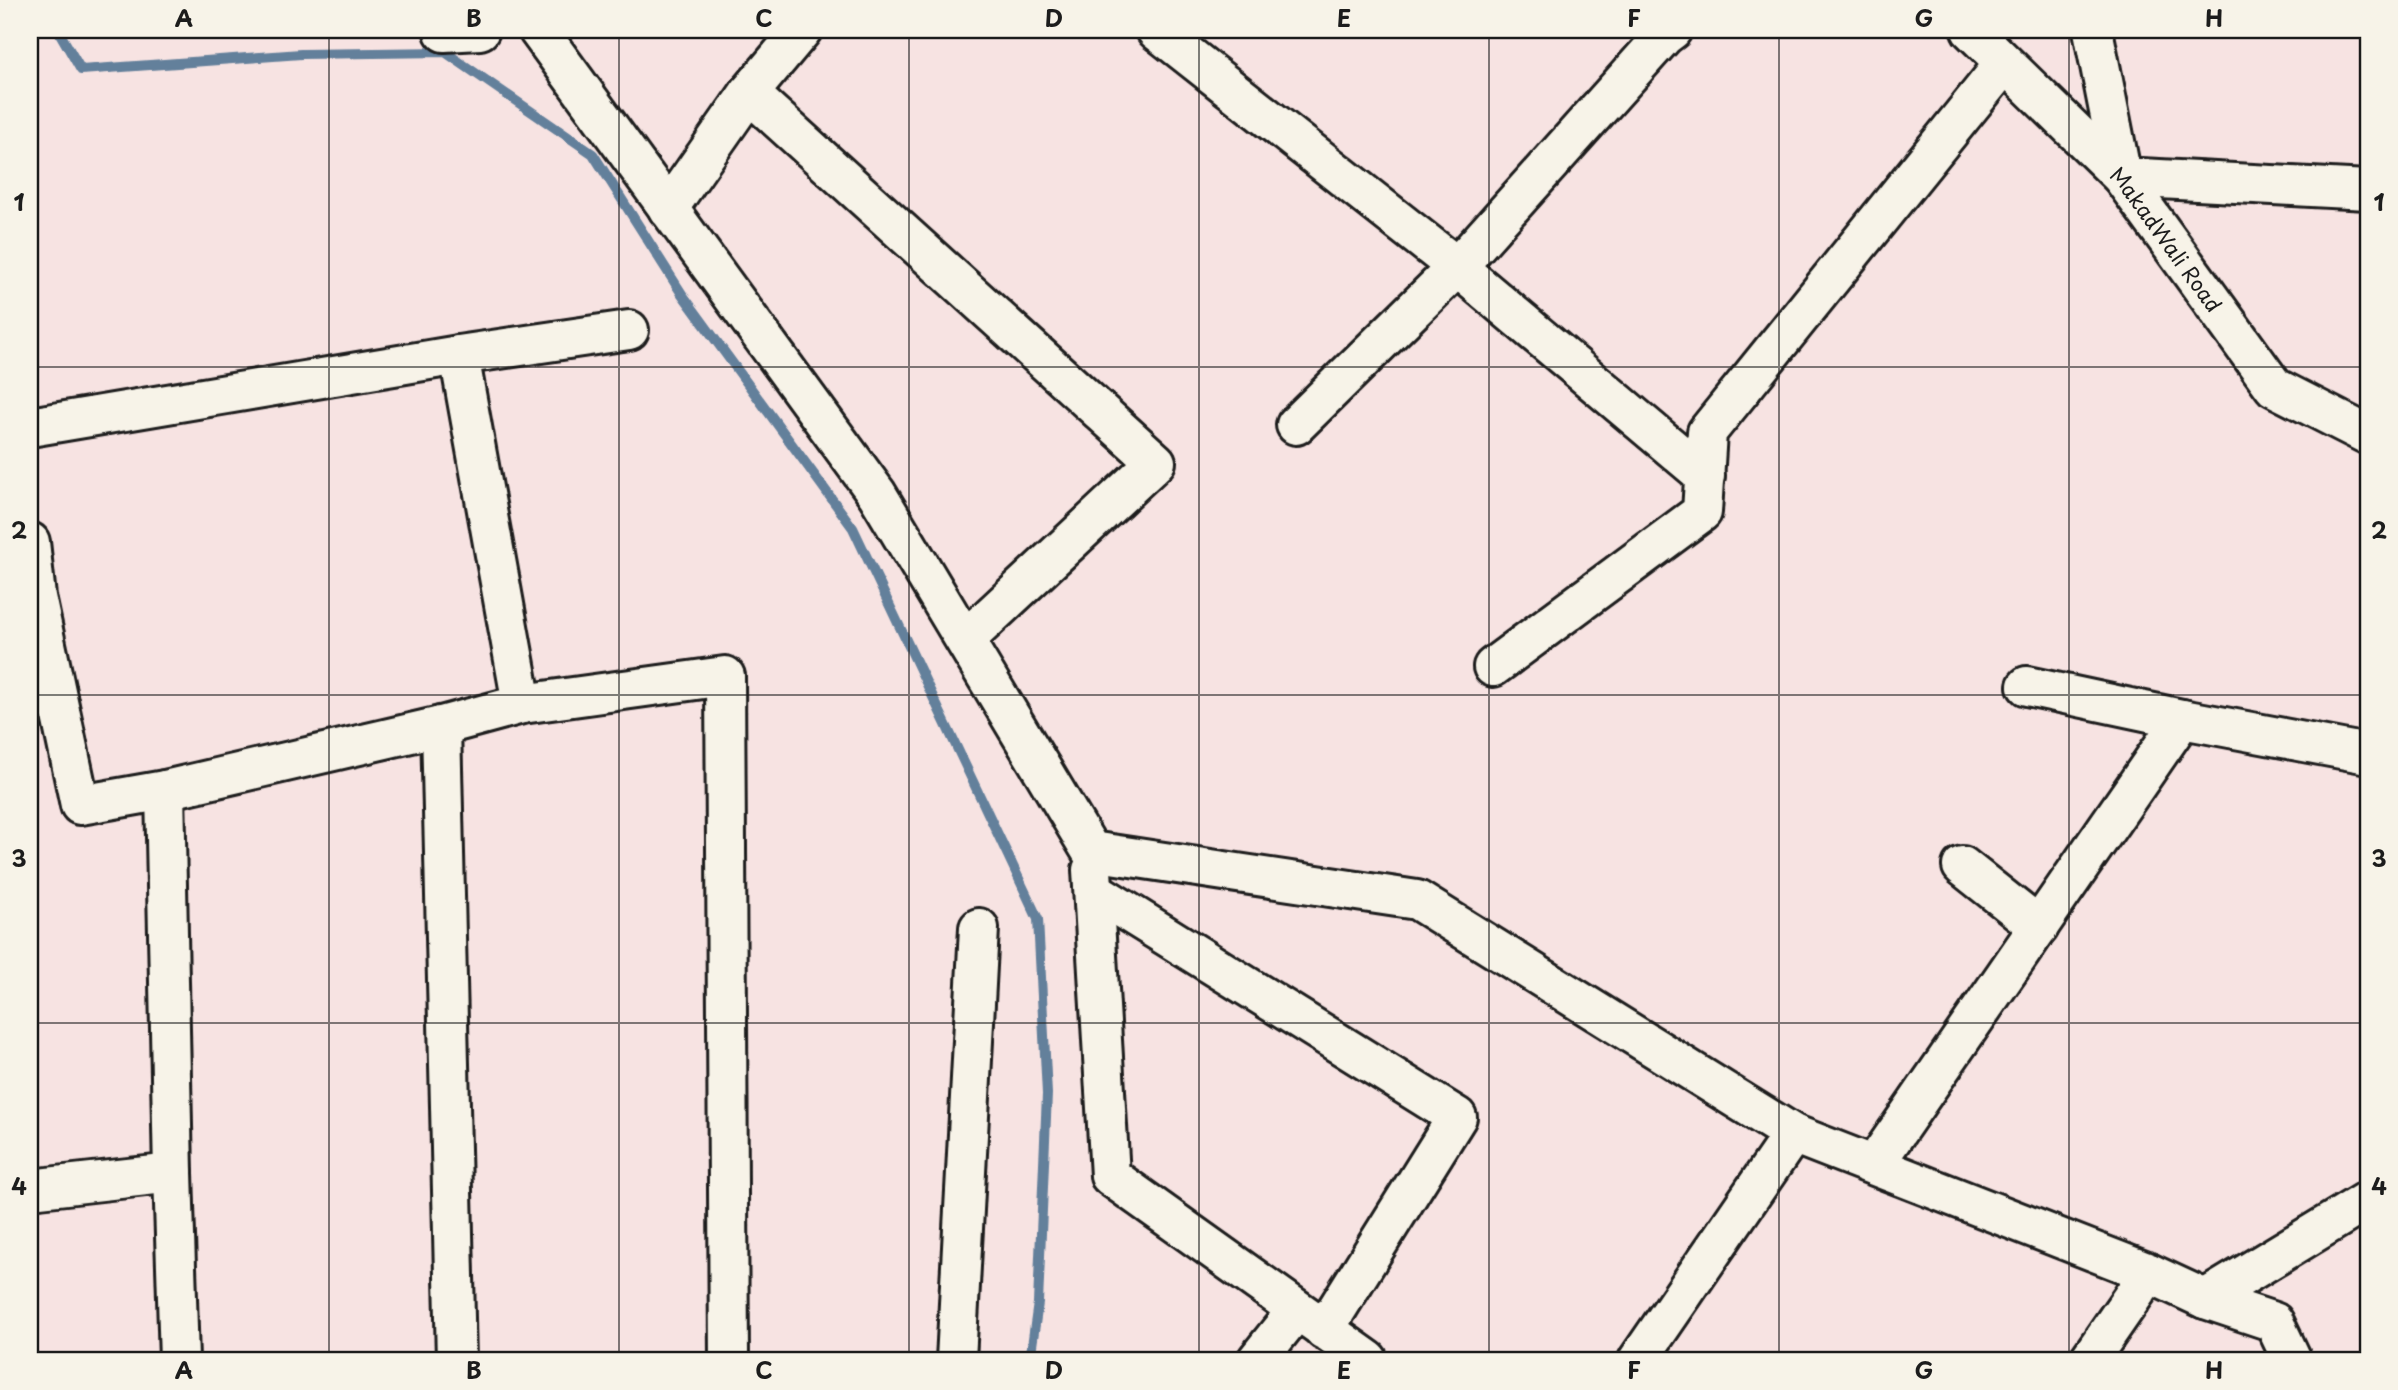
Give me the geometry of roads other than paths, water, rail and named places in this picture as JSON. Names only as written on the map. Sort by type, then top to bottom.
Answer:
[{"type":"street","points":[[538,30],[877,494],[1091,851],[1110,1176],[1368,1360]]},
{"type":"street","points":[[668,209],[750,93],[802,30]]},
{"type":"street","points":[[1156,30],[1457,267],[1705,476]]},
{"type":"street","name":"MakadWali Road","points":[[1970,30],[2122,177],[2274,387],[2368,435]]},
{"type":"street","points":[[2093,30],[2122,177],[2368,191]]},
{"type":"street","points":[[1296,425],[1457,267],[1665,32]]},
{"type":"street","points":[[1493,667],[1702,512],[1707,432],[2004,64]]},
{"type":"street","points":[[750,93],[1156,462],[966,639]]},
{"type":"street","points":[[30,427],[459,355],[629,330]]},
{"type":"street","points":[[459,355],[522,704]]},
{"type":"street","points":[[30,542],[33,597],[80,805],[165,790],[441,726],[522,704],[725,676],[729,1360]]},
{"type":"street","points":[[2027,686],[2368,754]]},
{"type":"street","points":[[1874,1166],[2182,719]]},
{"type":"street","points":[[441,726],[456,1360]]},
{"type":"street","points":[[165,790],[180,1360]]},
{"type":"street","points":[[1091,851],[1417,900],[1793,1134],[2149,1273],[2205,1299],[2274,1322],[2292,1360]]},
{"type":"street","points":[[1962,866],[2039,927]]},
{"type":"street","points":[[1094,891],[1457,1117],[1311,1320],[1257,1360]]},
{"type":"street","points":[[956,1360],[979,928]]},
{"type":"street","points":[[1638,1360],[1793,1134]]},
{"type":"street","points":[[30,1189],[173,1173]]},
{"type":"street","points":[[2205,1299],[2359,1211]]},
{"type":"street","points":[[2089,1360],[2149,1273]]},
{"type":"waterway","points":[[58,30],[81,70],[301,54],[445,52],[593,154],[682,294],[853,528],[1038,919],[1047,1094],[1038,1303],[1030,1360]]}]
